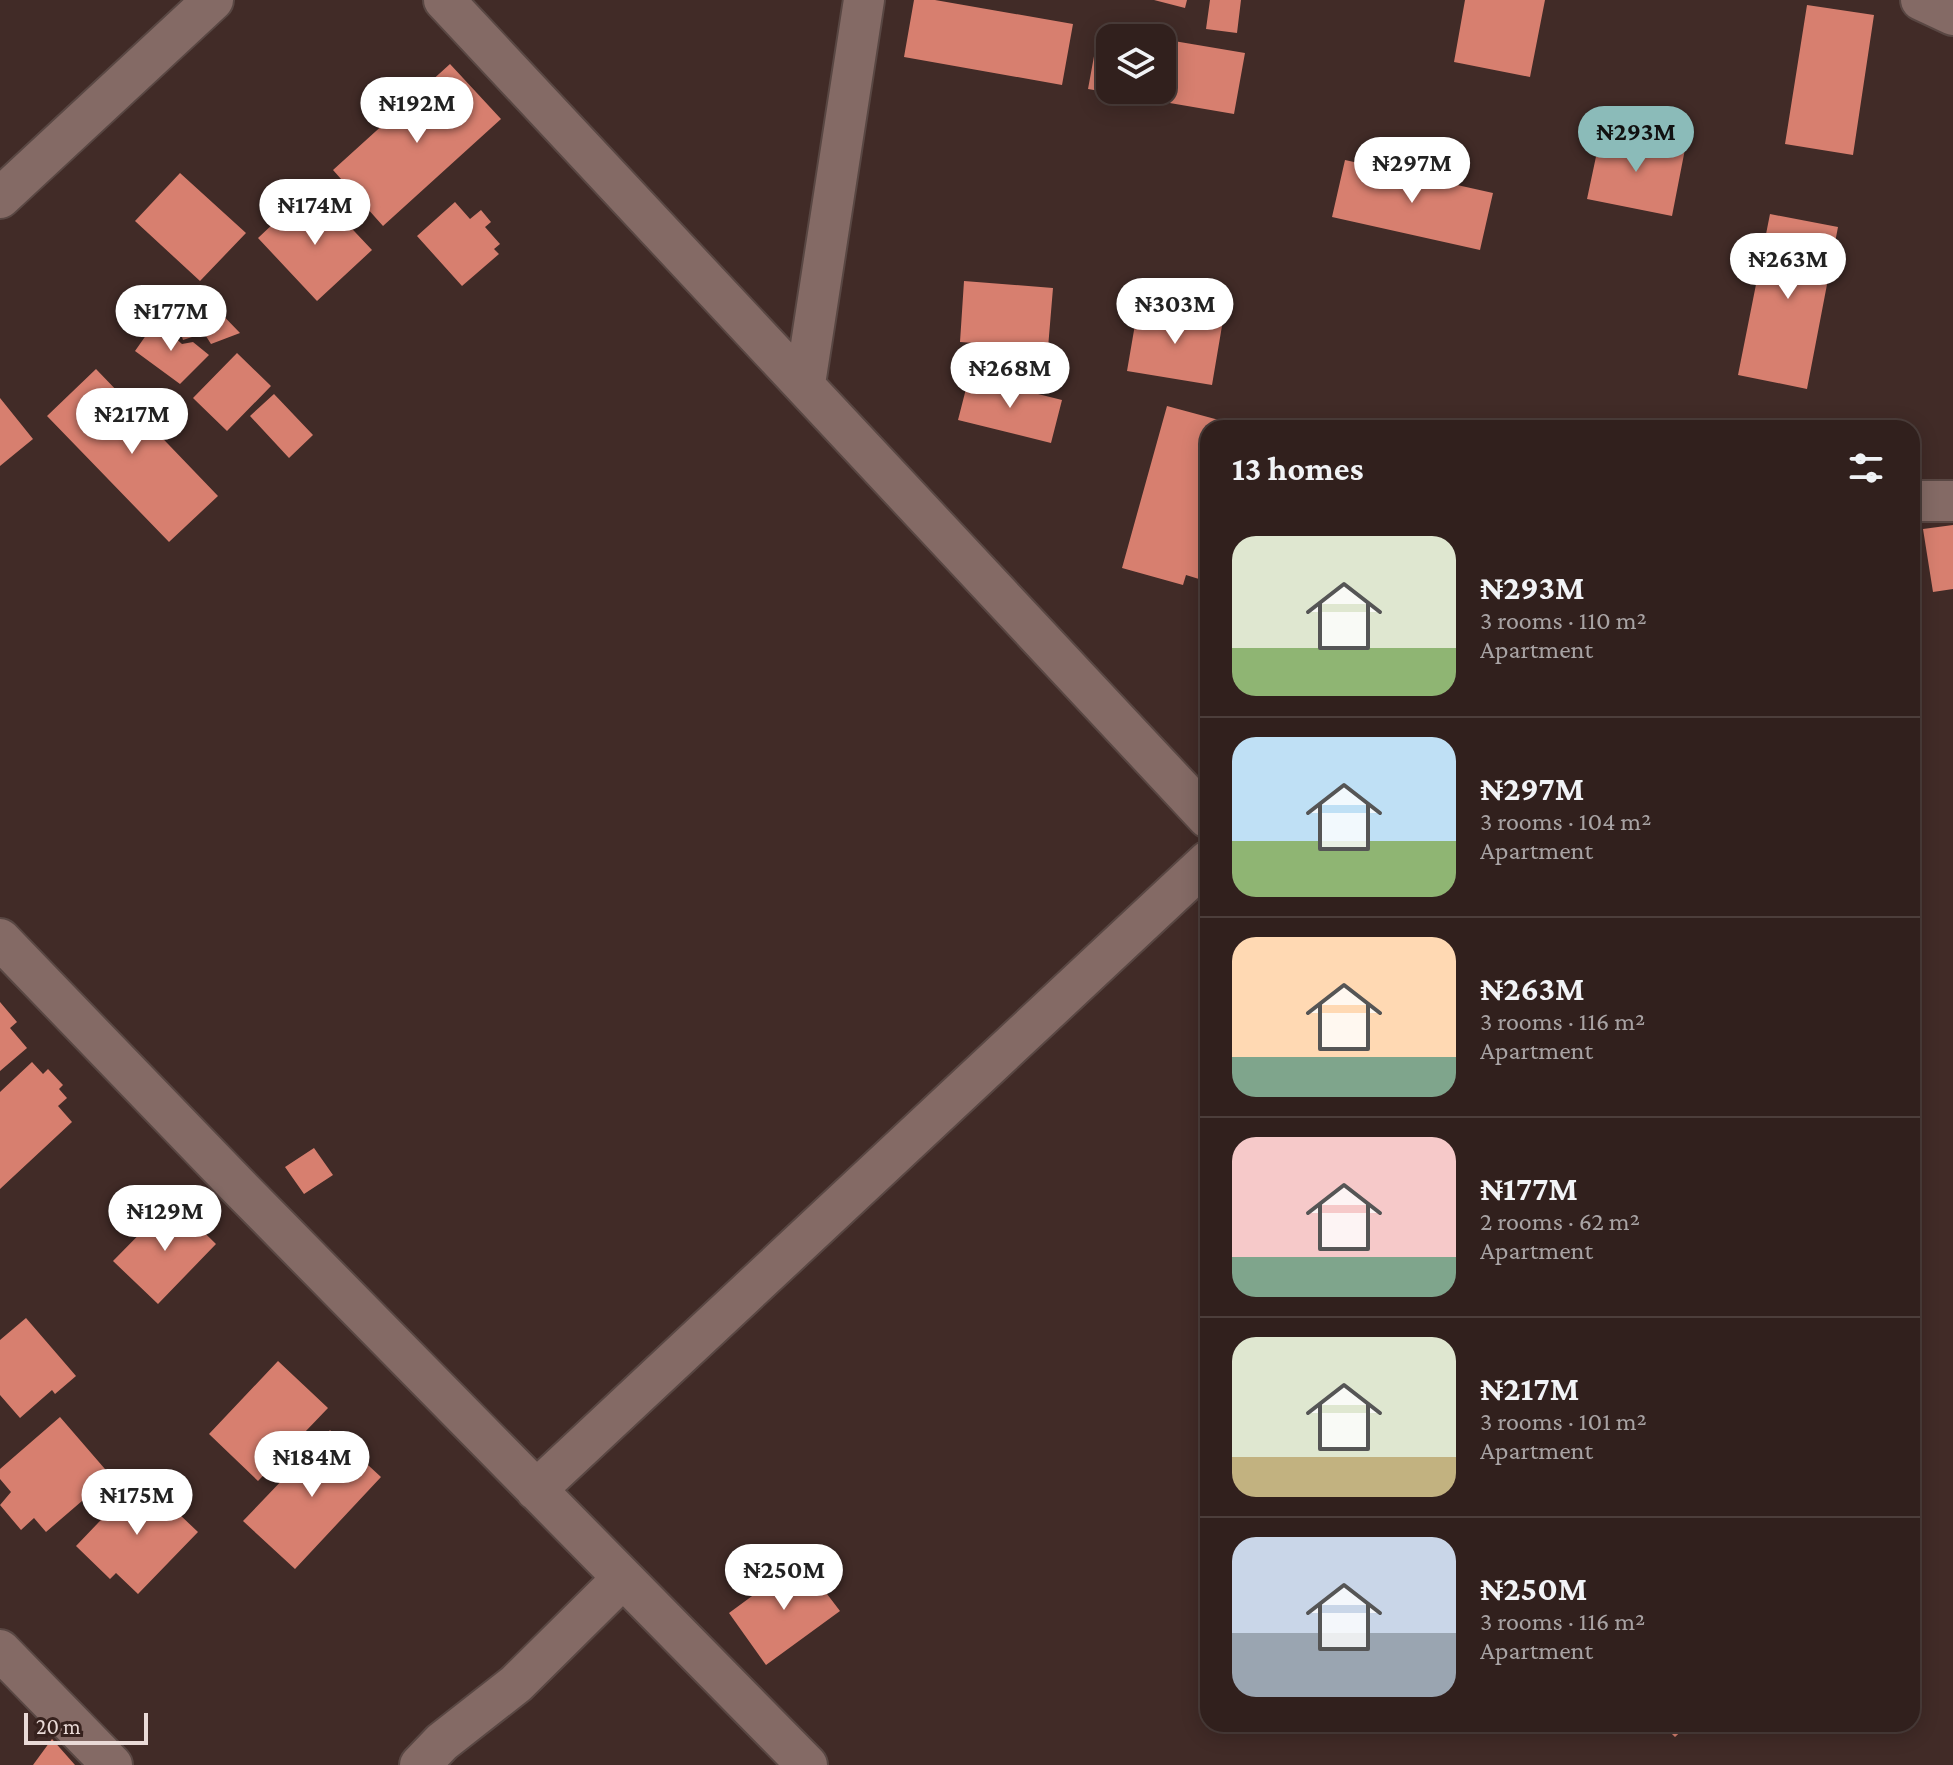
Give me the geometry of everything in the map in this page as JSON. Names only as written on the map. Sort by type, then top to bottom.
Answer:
[{"type":"street","points":[[0,198],[213,0]]},
{"type":"street","points":[[444,0],[1200,809]]},
{"type":"street","points":[[805,384],[864,0]]},
{"type":"street","points":[[1921,0],[1953,15]]},
{"type":"street","points":[[1920,501],[1953,501]]},
{"type":"street","points":[[536,1490],[1200,868]]},
{"type":"street","points":[[0,939],[807,1765]]},
{"type":"street","points":[[420,1765],[442,1742],[516,1684],[623,1578]]},
{"type":"street","points":[[0,1650],[112,1765]]},
{"type":"building","points":[[914,0],[935,0],[1073,24],[1062,85],[904,57]]},
{"type":"building","points":[[1154,0],[1187,0],[1185,8]]},
{"type":"building","points":[[1210,0],[1241,0],[1237,33],[1206,29]]},
{"type":"building","points":[[1465,0],[1545,0],[1530,77],[1454,62]]},
{"type":"building","points":[[1807,5],[1874,15],[1853,155],[1785,144]]},
{"type":"building","points":[[1176,41],[1245,53],[1234,114],[1176,104]]},
{"type":"building","points":[[1096,45],[1096,90],[1088,89]]},
{"type":"building","points":[[450,64],[501,119],[383,226],[333,170]]},
{"type":"building","points":[[1601,133],[1685,149],[1672,216],[1587,199]]},
{"type":"building","points":[[1345,160],[1493,193],[1480,250],[1332,217]]},
{"type":"building","points":[[180,173],[246,233],[200,281],[135,221]]},
{"type":"building","points":[[322,197],[372,250],[317,301],[258,238],[291,207],[301,216]]},
{"type":"building","points":[[455,202],[470,219],[481,210],[491,222],[485,227],[500,244],[494,249],[499,254],[462,286],[417,236]]},
{"type":"building","points":[[1770,214],[1838,227],[1807,389],[1738,375]]},
{"type":"building","points":[[964,281],[1053,288],[1048,348],[960,342]]},
{"type":"building","points":[[211,303],[240,333],[211,344],[204,333],[183,340],[175,315]]},
{"type":"building","points":[[1138,307],[1223,320],[1212,385],[1127,371]]},
{"type":"building","points":[[156,321],[182,344],[193,342],[209,355],[180,384],[135,351]]},
{"type":"building","points":[[237,353],[271,386],[227,431],[193,398]]},
{"type":"building","points":[[96,369],[218,496],[169,542],[47,416]]},
{"type":"building","points":[[969,377],[1062,400],[1051,443],[958,420]]},
{"type":"building","points":[[274,394],[313,435],[289,458],[250,416]]},
{"type":"building","points":[[0,398],[33,439],[0,466]]},
{"type":"building","points":[[1167,406],[1219,420],[1200,420],[1199,579],[1186,575],[1183,585],[1122,568]]},
{"type":"building","points":[[1953,525],[1953,589],[1933,592],[1923,529]]},
{"type":"building","points":[[0,1002],[17,1022],[10,1028],[27,1048],[0,1071]]},
{"type":"building","points":[[32,1062],[43,1074],[48,1069],[63,1085],[59,1089],[67,1098],[58,1106],[72,1122],[0,1189],[0,1092]]},
{"type":"building","points":[[314,1148],[333,1175],[304,1194],[285,1167]]},
{"type":"building","points":[[172,1201],[216,1244],[158,1304],[113,1261]]},
{"type":"building","points":[[26,1318],[76,1376],[55,1394],[52,1390],[20,1418],[0,1395],[0,1340]]},
{"type":"building","points":[[278,1361],[328,1408],[258,1481],[209,1434]]},
{"type":"building","points":[[60,1417],[111,1476],[46,1532],[34,1518],[21,1530],[0,1505],[11,1492],[0,1479],[0,1469]]},
{"type":"building","points":[[330,1430],[381,1477],[295,1569],[243,1521]]},
{"type":"building","points":[[141,1478],[198,1532],[138,1594],[116,1573],[110,1579],[76,1546]]},
{"type":"building","points":[[801,1560],[840,1611],[766,1665],[729,1613]]},
{"type":"building","points":[[52,1739],[75,1765],[33,1765]]}]
